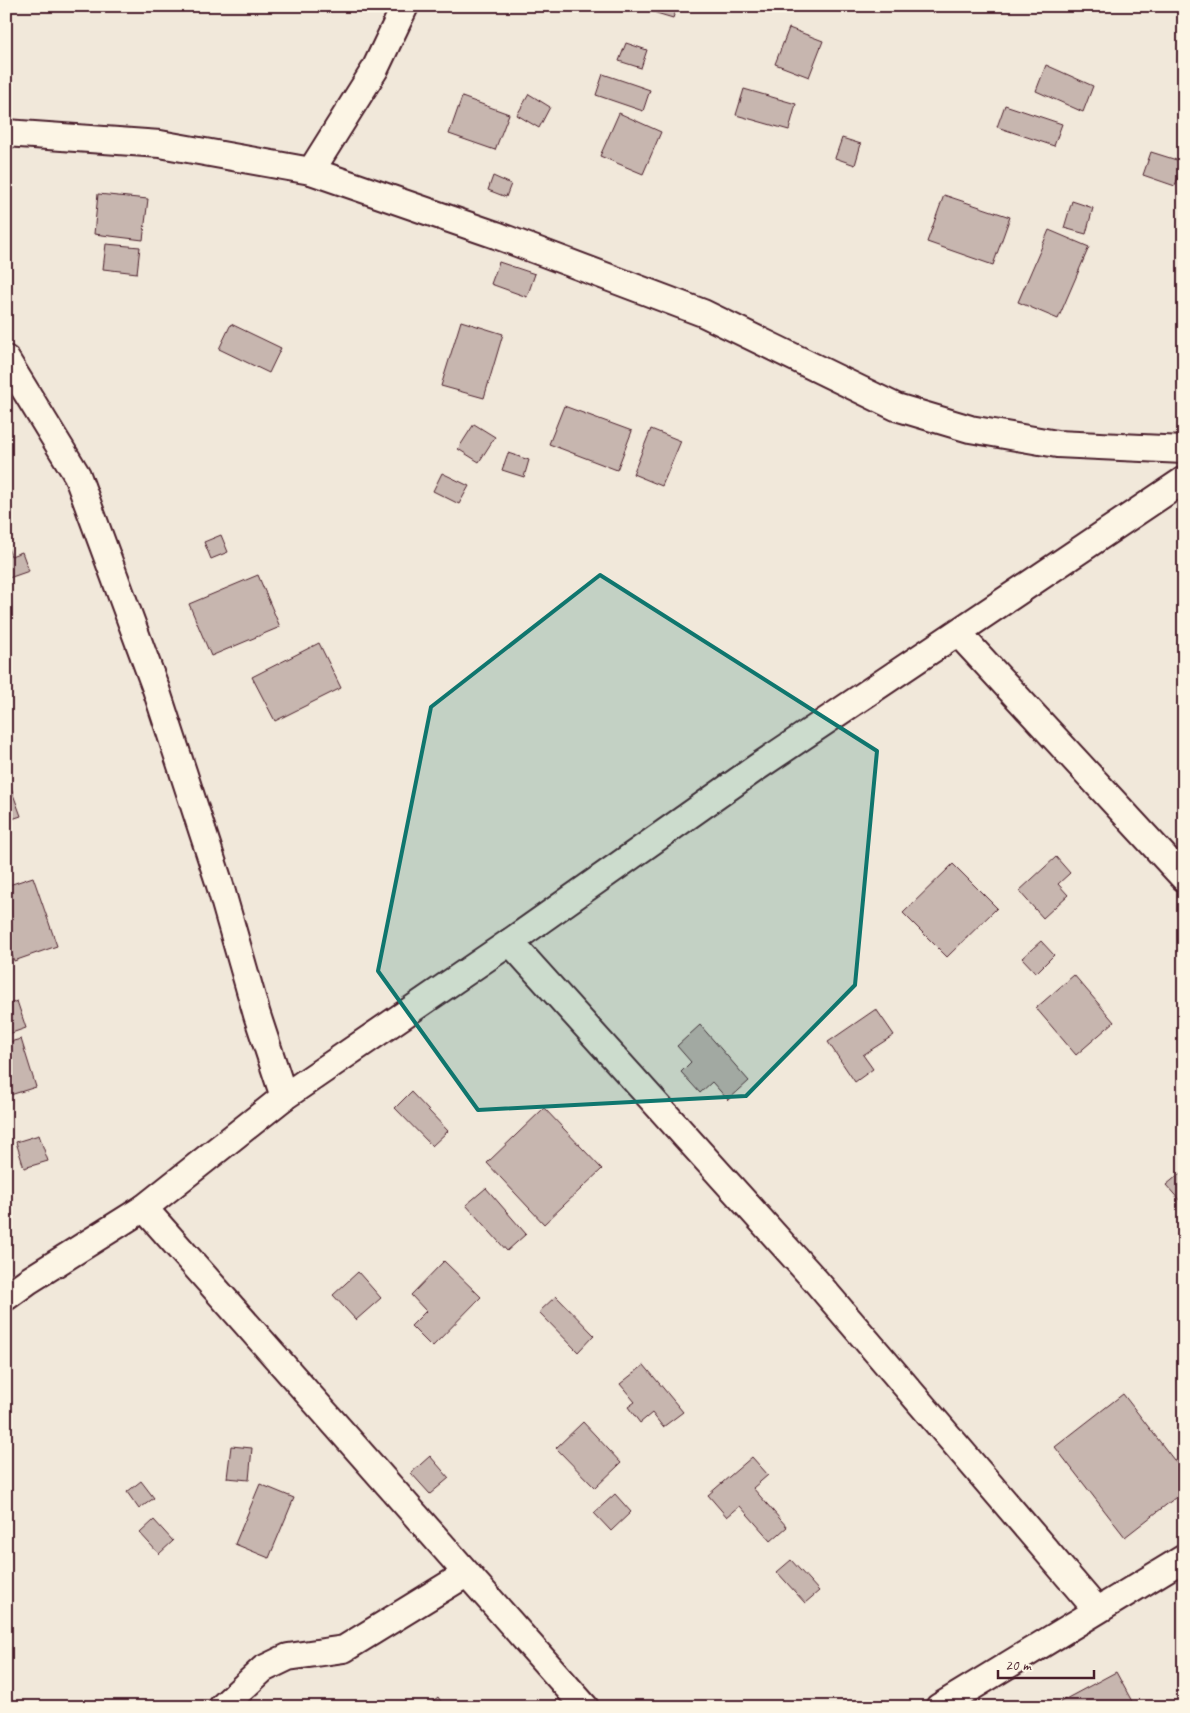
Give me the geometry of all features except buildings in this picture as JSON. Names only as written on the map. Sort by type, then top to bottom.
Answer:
[{"type":"street","points":[[311,171],[375,69],[405,6]]},
{"type":"street","points":[[6,133],[160,144],[311,171],[496,235],[703,313],[896,407],[970,429],[1057,444],[1184,450]]},
{"type":"street","points":[[6,359],[77,475],[156,689],[219,882],[257,1015],[284,1097]]},
{"type":"street","points":[[6,1297],[28,1281],[144,1208],[284,1097],[510,942],[756,768],[1184,480]]},
{"type":"street","points":[[958,633],[1184,878]]},
{"type":"street","points":[[510,942],[815,1280],[1097,1610]]},
{"type":"street","points":[[144,1208],[585,1707]]},
{"type":"street","points":[[939,1707],[1184,1558]]},
{"type":"street","points":[[222,1707],[263,1668],[288,1657],[344,1649],[466,1574]]},
{"type":"highlighted area","points":[[600,575],[877,751],[855,985],[746,1096],[478,1110],[378,971],[431,707]]}]
